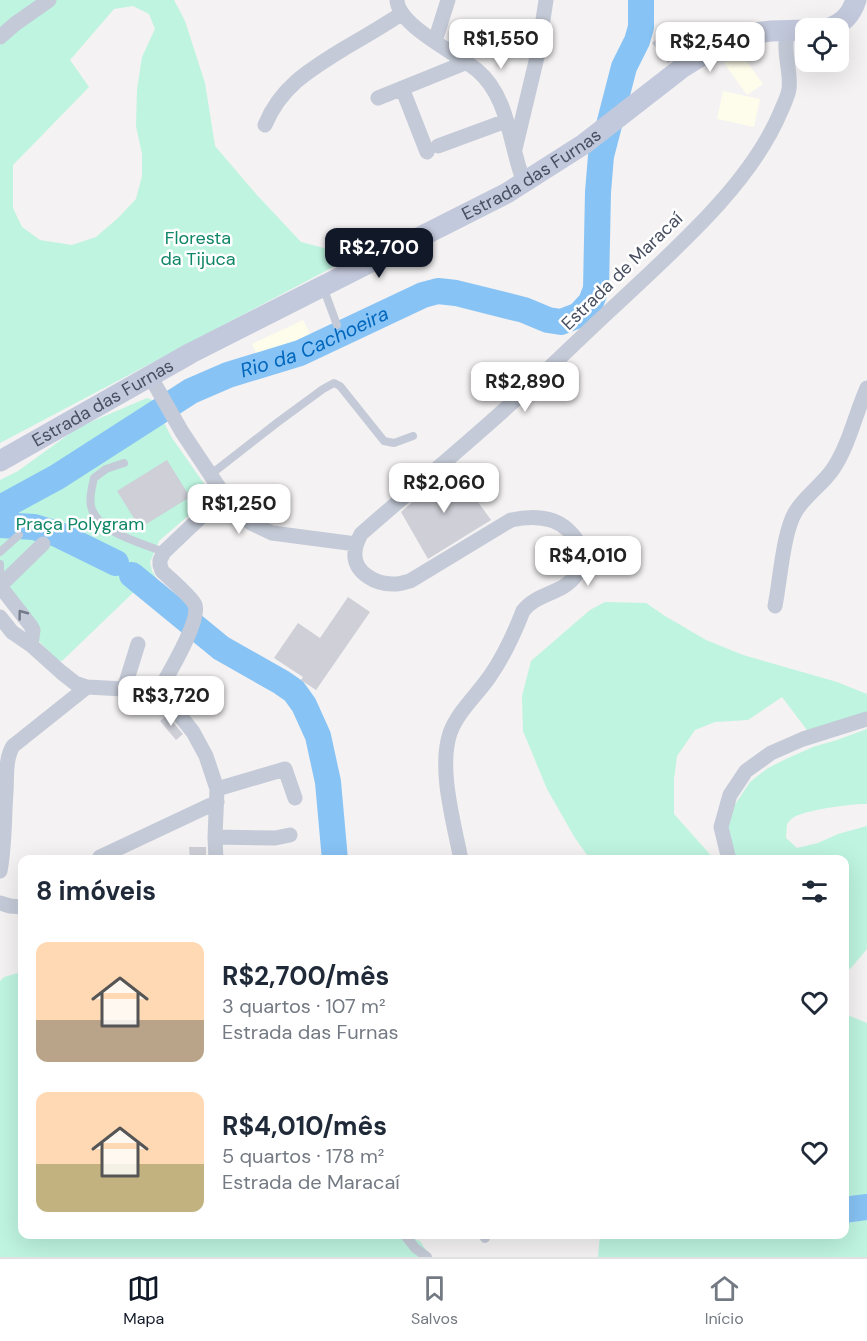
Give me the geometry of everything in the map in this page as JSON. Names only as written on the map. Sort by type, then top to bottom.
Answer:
[{"type":"main road","points":[[847,18],[856,0]]},
{"type":"main road","name":"Estrada das Furnas","points":[[0,461],[191,353],[507,193],[584,144],[683,67],[709,51],[734,39],[754,33],[795,30]]},
{"type":"street","points":[[0,37],[49,0]]},
{"type":"street","points":[[435,41],[448,0]]},
{"type":"street","points":[[514,152],[538,53],[546,0]]},
{"type":"street","points":[[265,125],[273,108],[296,80],[399,7],[410,24],[467,62],[489,81],[499,97],[524,182]]},
{"type":"street","name":"Estrada de Maracaí","points":[[356,544],[360,534],[514,401],[697,227],[730,190],[762,147],[782,109],[789,89],[786,46],[795,32]]},
{"type":"street","points":[[378,98],[467,62]]},
{"type":"street","points":[[402,88],[432,149],[506,121]]},
{"type":"street","points":[[150,376],[210,475],[224,495],[251,523],[272,533],[356,544],[355,560],[364,575],[383,583],[410,582],[511,520],[525,517],[554,521],[567,528],[577,539],[582,552],[582,566],[571,582],[533,601],[523,611],[505,653],[451,731],[447,745],[446,778],[460,855]]},
{"type":"street","points":[[775,606],[788,529],[796,511],[839,459],[867,388]]},
{"type":"street","points":[[156,696],[189,633],[196,607],[162,571],[159,560],[164,552],[224,495]]},
{"type":"street","points":[[31,645],[33,630],[31,626],[0,586],[43,544]]},
{"type":"street","points":[[0,617],[12,632],[31,645],[75,683],[87,687],[142,690],[174,708],[193,732],[206,756],[215,798],[217,855]]},
{"type":"street","points":[[124,689],[138,644]]},
{"type":"street","points":[[0,871],[9,752],[13,746],[87,687]]},
{"type":"street","points":[[728,855],[722,827],[730,795],[746,771],[771,753],[803,739],[867,719]]},
{"type":"street","points":[[104,855],[215,798],[286,772],[295,798]]},
{"type":"street","points":[[215,837],[275,838],[290,835]]},
{"type":"street","points":[[0,903],[18,907]]},
{"type":"street","points":[[408,1239],[427,1257]]},
{"type":"lane","points":[[322,286],[337,325]]},
{"type":"lane","points":[[210,475],[323,388],[334,383],[340,386],[384,441],[394,442],[413,436]]},
{"type":"lane","points":[[124,463],[106,469],[94,478],[90,496],[93,512],[106,526],[124,538],[164,552]]},
{"type":"lane","points":[[0,552],[19,535]]},
{"type":"lane","points":[[0,564],[0,576]]},
{"type":"shaded area","points":[[740,52],[763,84],[747,95],[724,63]]},
{"type":"shaded area","points":[[723,91],[760,99],[754,127],[717,119]]},
{"type":"shaded area","points":[[303,320],[315,343],[260,361],[252,344]]},
{"type":"green space","name":"Floresta da Tijuca","points":[[0,0],[174,0],[185,21],[205,83],[215,146],[301,242],[354,256],[0,443]],"holes":[[[133,6],[149,14],[155,29],[142,57],[137,90],[136,126],[142,154],[142,176],[136,199],[96,237],[72,245],[40,240],[22,227],[13,208],[13,165],[89,87],[70,60],[114,9]]]},
{"type":"green space","name":"Praça Polygram","points":[[147,398],[152,400],[172,438],[212,495],[159,541],[150,562],[157,579],[190,614],[186,630],[138,588],[62,661],[57,660],[39,641],[0,579],[0,480],[18,471],[79,427]]},
{"type":"green space","points":[[605,602],[646,603],[706,640],[743,655],[837,682],[867,694],[867,716],[827,728],[807,730],[782,697],[748,720],[715,722],[695,730],[677,756],[674,779],[674,814],[710,855],[587,855],[547,789],[523,731],[522,696],[531,661],[590,610]]},
{"type":"green space","points":[[867,729],[867,804],[841,806],[800,814],[787,824],[786,838],[797,848],[867,826],[867,949],[849,969],[849,855],[732,855],[726,827],[734,806],[750,782],[768,768],[786,759],[813,747]]},
{"type":"green space","points":[[18,973],[18,1239],[415,1239],[420,1241],[431,1257],[0,1257],[0,981],[4,977]]},
{"type":"green space","points":[[849,1016],[867,1023],[867,1257],[598,1257],[600,1239],[849,1239]]},
{"type":"building","points":[[668,30],[685,51],[668,63],[652,43]]},
{"type":"building","points":[[167,460],[190,497],[140,528],[117,491]]},
{"type":"building","points":[[453,467],[491,520],[428,559],[401,512]]},
{"type":"building","points":[[348,597],[370,612],[316,690],[301,680],[303,677],[274,658],[298,623],[320,638]]},
{"type":"building","points":[[167,715],[183,734],[176,740],[160,721]]},
{"type":"building","points":[[189,847],[206,847],[206,855],[190,855]]},
{"type":"waterway","name":"Rio da Cachoeira","points":[[0,508],[57,477],[191,391],[228,375],[300,353],[423,295],[438,291],[456,293],[561,322],[579,315],[591,302],[596,289],[601,156],[624,67],[641,27],[641,0]]},
{"type":"waterway","points":[[0,525],[34,527],[57,534],[116,563]]},
{"type":"waterway","points":[[132,575],[221,648],[294,691],[304,705],[318,736],[328,782],[335,855]]},
{"type":"waterway","points":[[849,1209],[867,1207]]}]
